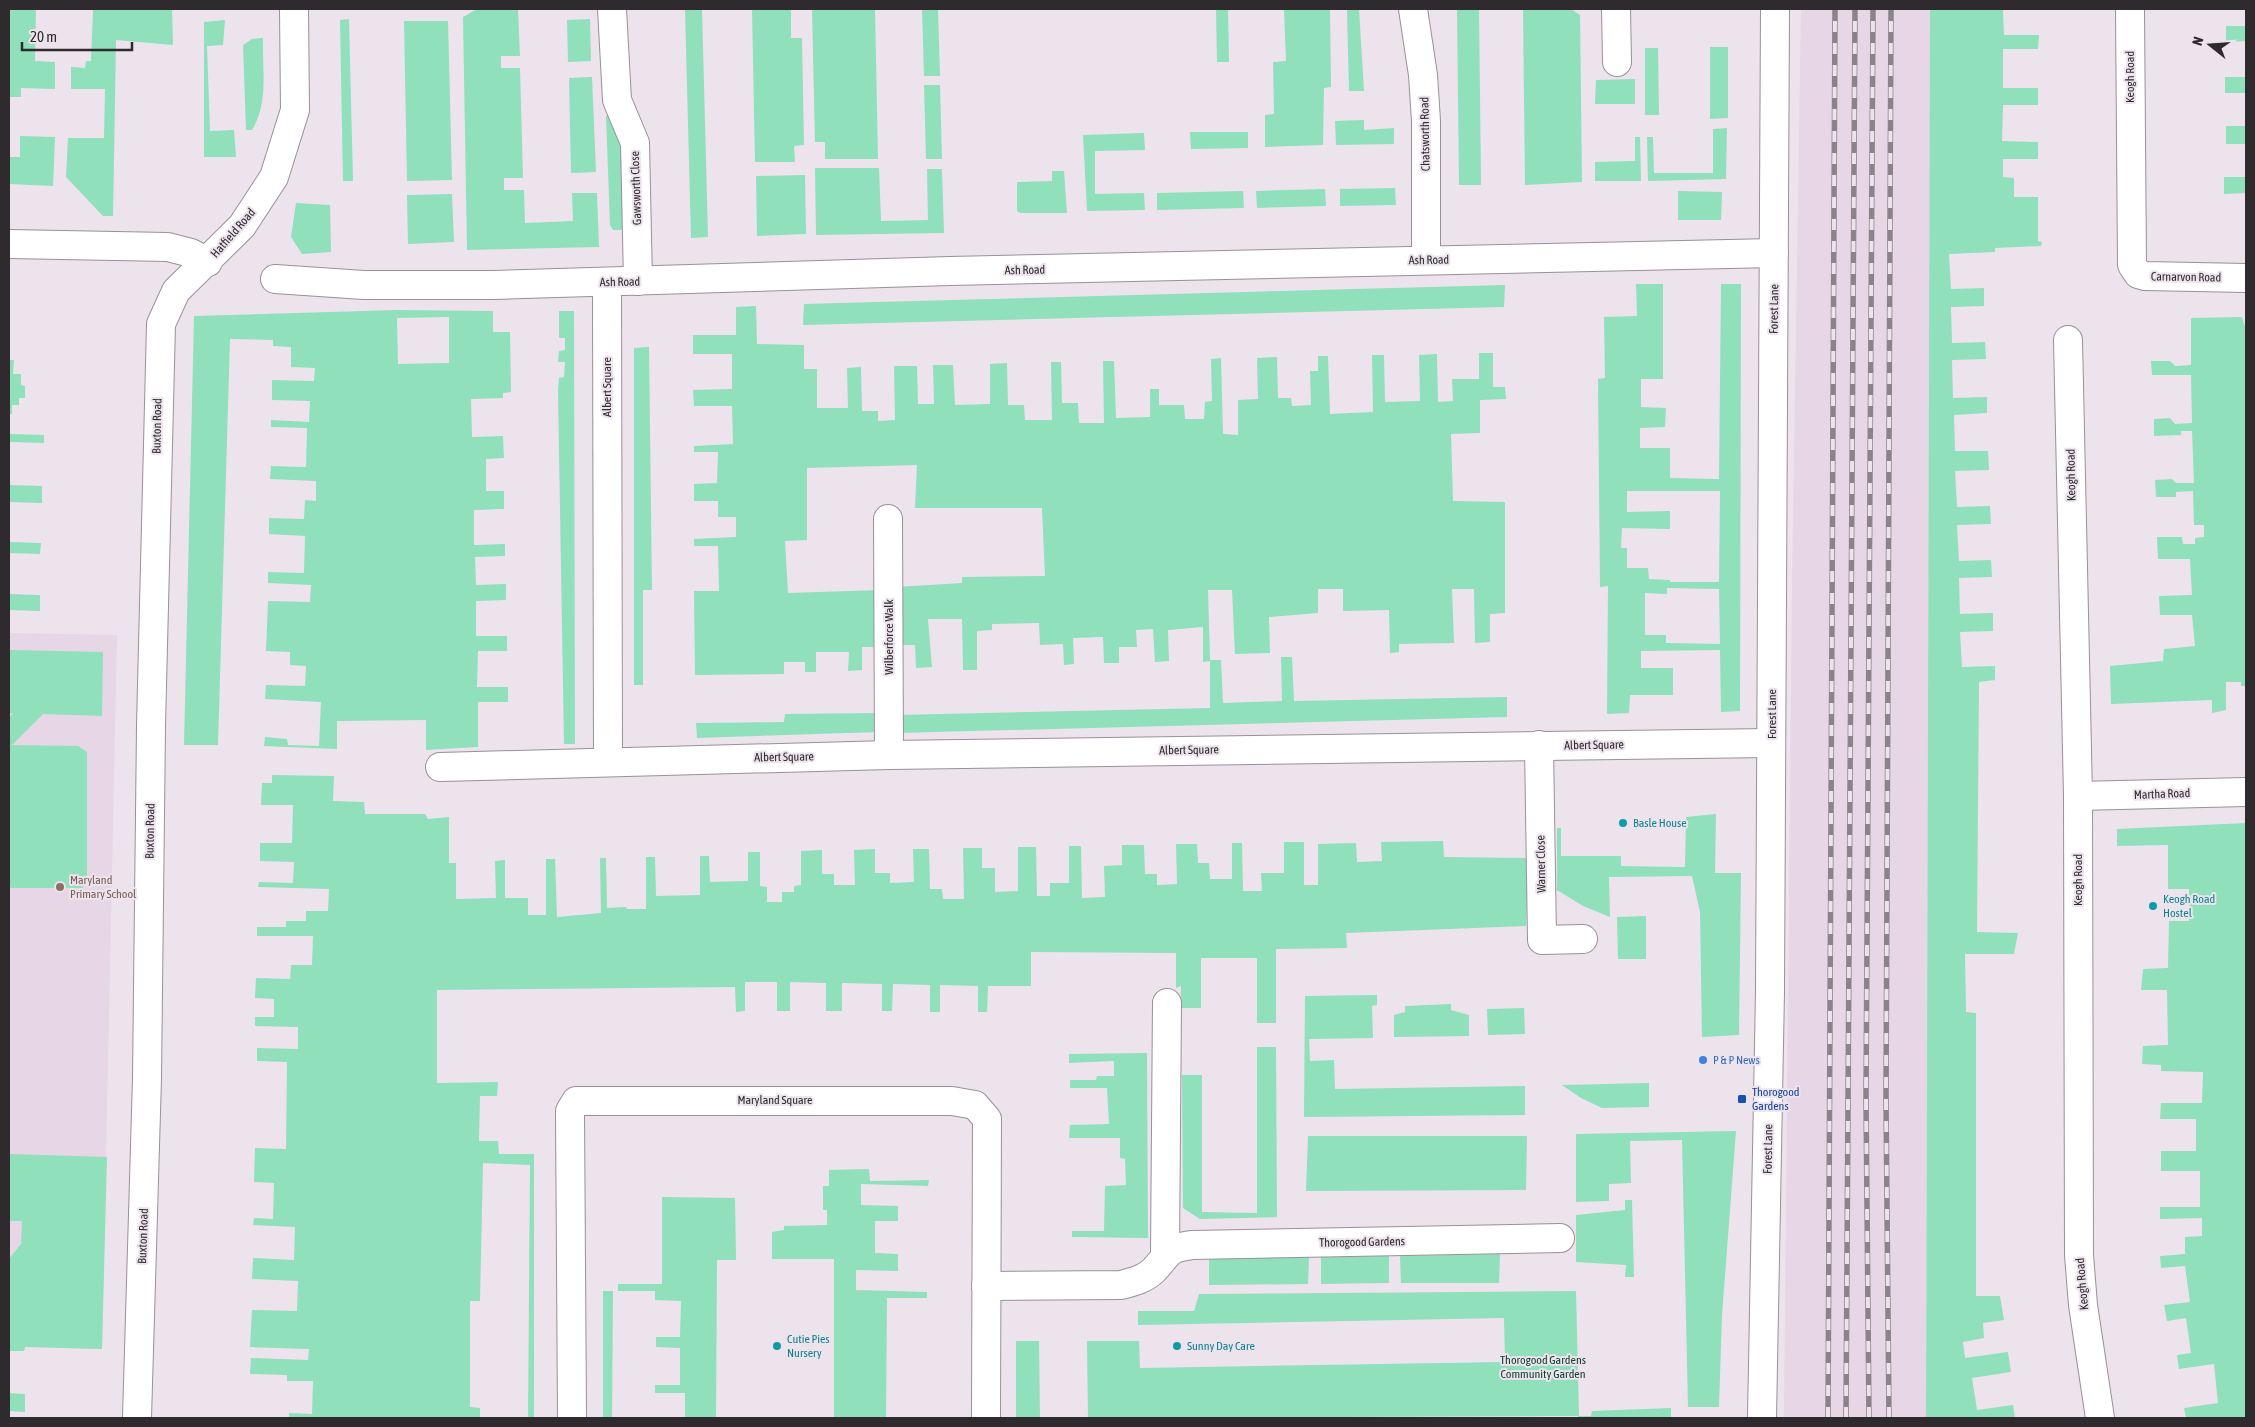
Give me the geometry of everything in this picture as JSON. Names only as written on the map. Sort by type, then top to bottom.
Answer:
[{"type":"street","name":"Hatfield Road","points":[[9,244],[168,247],[191,252],[208,262],[242,226],[274,177],[295,110],[294,9]]},
{"type":"street","name":"Gawsworth Close","points":[[612,9],[617,100],[635,143],[638,282]]},
{"type":"street","name":"Chatsworth Road","points":[[1413,9],[1423,75],[1426,121],[1426,260]]},
{"type":"street","points":[[1616,9],[1617,62]]},
{"type":"street","name":"Forest Lane","points":[[1762,1418],[1770,1000],[1775,9]]},
{"type":"street","name":"Keogh Road","points":[[2130,9],[2132,265]]},
{"type":"street","name":"Ash Road","points":[[275,278],[364,285],[638,282],[941,271],[1774,253]]},
{"type":"street","name":"Buxton Road","points":[[137,1418],[147,1078],[151,716],[159,347],[161,324],[173,295],[208,262]]},
{"type":"street","name":"Carnarvon Road","points":[[2132,265],[2138,274],[2144,276],[2246,278]]},
{"type":"street","name":"Albert Square","points":[[607,282],[608,762]]},
{"type":"street","name":"Keogh Road","points":[[2068,340],[2078,796],[2079,1255],[2083,1306],[2100,1418]]},
{"type":"street","name":"Wilberforce Walk","points":[[888,519],[889,755]]},
{"type":"street","name":"Albert Square","points":[[440,767],[889,755],[1771,743]]},
{"type":"street","name":"Warner Close","points":[[1539,745],[1542,940],[1583,939]]},
{"type":"street","name":"Martha Road","points":[[2078,796],[2246,792]]},
{"type":"street","points":[[1166,1254],[1167,1003]]},
{"type":"street","name":"Maryland Square","points":[[572,1418],[570,1111],[576,1101],[952,1101],[975,1105],[987,1119],[986,1418]]},
{"type":"street","name":"Thorogood Gardens","points":[[986,1286],[1121,1285],[1141,1279],[1153,1270],[1166,1254],[1176,1247],[1192,1245],[1560,1238]]},
{"type":"shaded area","points":[[1801,9],[1930,9],[1926,1418],[1784,1418],[1792,585]]},
{"type":"shaded area","name":"Maryland Primary School","points":[[9,633],[117,635],[102,1349],[25,1347],[24,1351],[9,1351]]},
{"type":"green space","points":[[9,9],[36,9],[35,61],[55,62],[55,89],[21,88],[21,97],[9,97]]},
{"type":"green space","points":[[93,9],[172,9],[173,45],[116,40],[113,216],[103,216],[66,177],[68,138],[104,138],[105,89],[71,89],[71,67],[85,68],[86,61],[91,61]]},
{"type":"green space","points":[[477,9],[518,9],[520,56],[501,56],[501,68],[520,68],[523,178],[504,178],[504,190],[524,190],[525,223],[573,221],[572,193],[597,193],[599,247],[467,250],[463,17]]},
{"type":"green space","points":[[685,9],[702,9],[708,237],[691,238]]},
{"type":"green space","points":[[752,9],[791,9],[791,38],[802,38],[804,145],[794,146],[795,162],[755,162]]},
{"type":"green space","points":[[812,9],[875,9],[878,159],[825,159],[825,142],[815,142]]},
{"type":"green space","points":[[922,9],[938,9],[940,76],[924,76]]},
{"type":"green space","points":[[1216,9],[1228,9],[1229,62],[1217,62]]},
{"type":"green space","points":[[1284,9],[1330,9],[1331,87],[1324,88],[1323,145],[1265,147],[1265,115],[1274,114],[1273,62],[1286,61]]},
{"type":"green space","points":[[1347,9],[1359,9],[1364,91],[1349,91]]},
{"type":"green space","points":[[1457,9],[1479,9],[1481,185],[1459,185]]},
{"type":"green space","points":[[1523,9],[1571,9],[1580,15],[1582,182],[1525,185]]},
{"type":"green space","points":[[1930,9],[2003,9],[2004,35],[2039,35],[2038,49],[2003,49],[2003,88],[2038,88],[2038,105],[2003,105],[2002,141],[2038,142],[2038,159],[2003,159],[2003,177],[2014,178],[2014,197],[2038,197],[2038,241],[2042,242],[2041,246],[1995,248],[1995,252],[1949,254],[1951,289],[1984,288],[1984,306],[1951,307],[1952,343],[1985,342],[1986,359],[1952,360],[1953,398],[1987,397],[1987,413],[1954,415],[1955,451],[1988,451],[1989,470],[1955,471],[1957,507],[1990,506],[1991,524],[1957,525],[1959,561],[1991,560],[1992,577],[1959,578],[1960,614],[1993,613],[1993,631],[1960,632],[1962,667],[1995,666],[1995,680],[1979,682],[1977,932],[2018,933],[2014,954],[1965,954],[1966,1012],[1976,1013],[1976,1296],[2000,1296],[2004,1320],[1983,1323],[1984,1338],[1963,1342],[1965,1358],[2008,1352],[2011,1372],[1972,1378],[1977,1410],[2013,1405],[2015,1418],[1926,1418]]},
{"type":"green space","points":[[349,19],[353,181],[343,181],[340,20]]},
{"type":"green space","points":[[590,19],[591,61],[568,62],[567,20]]},
{"type":"green space","points":[[225,20],[223,45],[207,46],[210,131],[234,130],[236,157],[204,157],[204,22]]},
{"type":"green space","points":[[404,21],[448,21],[452,180],[407,181]]},
{"type":"green space","points":[[2226,26],[2246,26],[2246,41],[2226,42]]},
{"type":"green space","points":[[263,38],[263,97],[261,108],[252,130],[246,130],[243,45],[252,39]]},
{"type":"green space","points":[[1710,47],[1728,47],[1728,118],[1710,119]]},
{"type":"green space","points":[[1645,48],[1658,48],[1659,115],[1645,115]]},
{"type":"green space","points":[[592,77],[596,172],[571,173],[569,78]]},
{"type":"green space","points":[[2225,77],[2246,77],[2246,93],[2225,93]]},
{"type":"green space","points":[[1635,79],[1635,104],[1595,104],[1596,80]]},
{"type":"green space","points":[[924,85],[940,85],[942,159],[926,159]]},
{"type":"green space","points":[[606,116],[614,116],[626,146],[628,230],[613,230],[610,225]]},
{"type":"green space","points":[[1364,120],[1364,130],[1394,128],[1394,144],[1336,145],[1335,121]]},
{"type":"green space","points":[[2226,126],[2246,126],[2246,144],[2226,144]]},
{"type":"green space","points":[[1727,128],[1726,179],[1648,181],[1647,137],[1653,137],[1654,173],[1713,173],[1713,129]]},
{"type":"green space","points":[[1190,132],[1248,132],[1248,148],[1191,149]]},
{"type":"green space","points":[[1144,133],[1145,150],[1095,151],[1095,194],[1144,193],[1145,210],[1087,211],[1083,135]]},
{"type":"green space","points":[[20,136],[55,137],[53,186],[9,184],[9,157],[20,157]]},
{"type":"green space","points":[[1635,137],[1640,137],[1641,181],[1595,181],[1595,162],[1635,161]]},
{"type":"green space","points":[[815,168],[879,168],[881,221],[928,220],[927,169],[942,169],[944,233],[816,235]]},
{"type":"green space","points":[[1052,171],[1064,171],[1067,213],[1020,213],[1017,211],[1017,182],[1052,181]]},
{"type":"green space","points":[[805,175],[806,234],[757,236],[756,176]]},
{"type":"green space","points":[[2224,177],[2246,177],[2246,193],[2224,194]]},
{"type":"green space","points":[[1395,188],[1396,205],[1340,206],[1340,189]]},
{"type":"green space","points":[[1325,189],[1326,206],[1257,208],[1256,191]]},
{"type":"green space","points":[[1243,191],[1244,208],[1157,210],[1157,193]]},
{"type":"green space","points":[[1678,191],[1722,192],[1721,220],[1678,220]]},
{"type":"green space","points":[[452,194],[454,242],[408,244],[407,195]]},
{"type":"green space","points":[[296,203],[330,205],[331,252],[302,254],[291,237]]},
{"type":"green space","points":[[1636,284],[1663,284],[1663,379],[1641,379],[1641,407],[1666,408],[1665,427],[1640,428],[1640,448],[1670,448],[1670,478],[1719,479],[1721,284],[1741,284],[1740,711],[1721,712],[1720,650],[1641,651],[1641,668],[1673,668],[1673,695],[1630,695],[1629,713],[1607,714],[1608,586],[1600,587],[1598,379],[1605,378],[1604,317],[1637,316]],"holes":[[[1627,491],[1720,491],[1719,582],[1670,582],[1670,580],[1649,579],[1648,568],[1627,568],[1627,548],[1621,548],[1622,528],[1670,529],[1670,511],[1627,512]],[[1667,588],[1719,589],[1720,644],[1666,643],[1666,635],[1645,635],[1645,593],[1667,594]]]},
{"type":"green space","points":[[1505,285],[1504,307],[803,325],[804,304]]},
{"type":"green space","points":[[756,306],[757,344],[804,345],[804,369],[817,369],[817,408],[848,408],[847,368],[861,367],[862,411],[878,411],[878,421],[895,420],[894,366],[917,366],[918,404],[934,404],[933,365],[953,365],[955,405],[990,404],[990,364],[1007,363],[1008,405],[1024,405],[1025,420],[1052,420],[1051,362],[1061,362],[1062,403],[1078,403],[1079,423],[1104,423],[1103,361],[1114,361],[1116,418],[1150,417],[1150,389],[1159,389],[1159,405],[1184,405],[1185,419],[1204,419],[1205,402],[1212,401],[1211,359],[1221,358],[1223,434],[1238,435],[1238,400],[1258,399],[1257,358],[1277,357],[1278,398],[1291,398],[1292,406],[1311,405],[1310,371],[1318,371],[1318,356],[1328,356],[1330,414],[1373,412],[1372,355],[1384,355],[1385,402],[1420,401],[1419,355],[1437,354],[1438,402],[1453,401],[1452,379],[1479,379],[1479,353],[1493,353],[1493,387],[1505,387],[1506,399],[1480,400],[1480,433],[1451,434],[1453,501],[1505,502],[1505,613],[1490,614],[1490,642],[1475,643],[1474,589],[1452,589],[1454,643],[1399,644],[1399,652],[1390,653],[1389,610],[1343,611],[1343,589],[1318,589],[1318,613],[1269,617],[1270,653],[1235,654],[1232,590],[1208,590],[1210,660],[1221,660],[1223,703],[1282,701],[1281,657],[1292,657],[1294,701],[1507,697],[1507,717],[897,733],[898,715],[1210,708],[1210,661],[1203,662],[1203,627],[1168,630],[1169,661],[1155,662],[1153,629],[1136,630],[1137,647],[1119,647],[1119,663],[1104,663],[1103,637],[1073,638],[1074,664],[1064,665],[1063,644],[1040,645],[1039,623],[992,624],[992,630],[977,631],[977,670],[963,670],[962,619],[928,619],[932,667],[916,668],[915,645],[897,645],[896,587],[962,583],[962,577],[1045,576],[1042,508],[915,508],[917,465],[807,468],[807,540],[785,541],[788,593],[880,590],[880,647],[862,647],[862,670],[848,671],[849,652],[816,652],[816,672],[805,672],[805,662],[784,662],[784,674],[695,675],[694,591],[719,591],[718,546],[694,546],[694,539],[736,537],[736,517],[718,517],[718,501],[694,501],[694,484],[717,483],[718,452],[694,452],[694,446],[733,444],[732,406],[694,406],[693,390],[732,389],[732,354],[693,354],[693,335],[736,335],[736,307]]},
{"type":"green space","points":[[397,310],[493,311],[493,332],[510,332],[511,392],[503,393],[503,398],[471,399],[472,437],[503,436],[504,458],[486,459],[486,491],[504,491],[504,509],[474,510],[474,545],[505,544],[505,556],[475,557],[476,585],[506,584],[506,600],[476,601],[476,636],[507,636],[507,651],[478,651],[477,687],[508,687],[508,702],[478,702],[478,747],[426,750],[426,720],[337,721],[337,749],[264,746],[265,737],[287,739],[288,745],[319,746],[321,702],[265,699],[266,685],[305,686],[306,666],[290,665],[290,652],[266,651],[268,601],[310,602],[311,585],[268,583],[268,572],[304,573],[305,536],[269,534],[269,518],[304,519],[305,500],[316,501],[316,481],[270,479],[271,466],[306,467],[307,428],[271,427],[271,420],[309,422],[310,401],[272,400],[272,380],[314,381],[315,368],[291,367],[291,347],[273,346],[273,340],[230,339],[218,745],[184,745],[194,316]],"holes":[[[449,317],[449,363],[398,364],[397,318]]]},
{"type":"green space","points":[[559,311],[574,311],[575,744],[564,744],[558,391],[559,378],[564,377],[565,362],[558,362],[559,351],[565,350],[565,338],[559,338]]},
{"type":"green space","points":[[2242,317],[2246,330],[2246,686],[2241,686],[2241,682],[2226,682],[2226,710],[2212,713],[2212,700],[2111,704],[2110,666],[2163,661],[2164,649],[2195,646],[2192,615],[2160,615],[2159,596],[2192,595],[2190,559],[2158,559],[2157,537],[2182,537],[2183,544],[2195,544],[2195,538],[2204,537],[2204,525],[2194,525],[2193,491],[2176,492],[2176,497],[2156,497],[2155,480],[2172,479],[2176,483],[2194,483],[2192,431],[2181,431],[2181,435],[2154,436],[2154,419],[2170,418],[2175,424],[2192,423],[2191,375],[2152,375],[2151,361],[2170,361],[2175,366],[2191,365],[2191,318]]},
{"type":"green space","points":[[649,347],[652,590],[643,590],[643,685],[634,685],[634,348]]},
{"type":"green space","points":[[9,360],[14,360],[13,374],[21,374],[21,385],[25,386],[25,398],[19,398],[19,405],[12,405],[12,414],[9,414]]},
{"type":"green space","points":[[9,434],[44,435],[44,443],[9,442]]},
{"type":"green space","points":[[9,485],[42,486],[42,503],[9,502]]},
{"type":"green space","points":[[9,542],[41,543],[40,554],[9,553]]},
{"type":"green space","points":[[9,594],[40,595],[40,611],[9,610]]},
{"type":"green space","points":[[9,650],[103,652],[102,716],[43,714],[12,745],[78,746],[87,752],[87,881],[82,888],[11,888],[9,885],[9,718],[13,713],[9,713]]},
{"type":"green space","points":[[879,713],[879,732],[697,738],[696,723],[784,722],[785,714]]},
{"type":"green space","points":[[272,775],[334,776],[333,801],[364,802],[365,814],[425,814],[428,819],[449,817],[449,863],[456,863],[456,899],[496,898],[495,861],[505,860],[505,898],[528,898],[528,915],[546,915],[546,859],[555,859],[557,917],[601,913],[600,858],[606,858],[607,908],[646,909],[646,857],[655,857],[656,896],[700,895],[700,856],[709,856],[710,882],[748,881],[748,852],[760,852],[760,886],[767,887],[767,902],[782,902],[782,892],[794,892],[794,886],[801,885],[801,851],[822,850],[822,874],[834,874],[834,885],[855,885],[854,850],[875,849],[875,873],[890,873],[890,883],[914,882],[913,849],[929,849],[930,889],[942,889],[943,899],[964,899],[963,848],[982,848],[982,868],[995,868],[995,892],[1018,891],[1018,847],[1036,847],[1037,896],[1050,896],[1050,883],[1069,883],[1069,846],[1081,846],[1082,898],[1105,897],[1104,866],[1122,865],[1122,845],[1144,845],[1145,874],[1157,874],[1157,885],[1177,884],[1176,844],[1197,844],[1198,863],[1209,863],[1210,879],[1232,879],[1232,843],[1242,843],[1243,891],[1262,891],[1261,873],[1284,873],[1284,842],[1304,842],[1304,885],[1318,885],[1318,844],[1356,843],[1357,862],[1382,861],[1381,842],[1443,841],[1444,857],[1528,858],[1526,926],[1346,933],[1347,948],[1276,949],[1276,1023],[1257,1023],[1257,958],[1201,958],[1201,1008],[1181,1008],[1181,986],[1176,988],[1176,953],[1031,952],[1031,986],[988,986],[987,1012],[978,1012],[978,986],[940,985],[940,1012],[930,1012],[930,985],[893,984],[892,1011],[882,1011],[882,984],[842,983],[842,1011],[826,1011],[826,983],[790,982],[790,1011],[777,1011],[777,982],[745,982],[745,1011],[736,1012],[735,987],[437,990],[437,1083],[498,1082],[497,1096],[480,1096],[479,1141],[498,1141],[499,1154],[534,1154],[534,1418],[528,1418],[530,1165],[483,1163],[480,1301],[470,1301],[470,1407],[480,1408],[480,1418],[289,1418],[289,1413],[312,1414],[313,1381],[287,1381],[287,1375],[250,1374],[251,1358],[308,1360],[309,1349],[250,1347],[252,1310],[297,1311],[298,1281],[252,1279],[253,1258],[294,1260],[295,1227],[253,1225],[254,1218],[273,1219],[274,1183],[254,1182],[255,1148],[286,1149],[287,1062],[257,1061],[257,1048],[298,1049],[298,1027],[255,1026],[255,1017],[274,1017],[274,999],[255,998],[256,978],[290,979],[291,965],[312,965],[313,936],[257,936],[257,927],[286,927],[286,921],[306,921],[306,911],[328,911],[329,889],[258,887],[259,882],[293,883],[294,862],[260,861],[260,843],[292,843],[293,805],[261,805],[262,783],[272,783]]},
{"type":"green space","points":[[1716,814],[1715,873],[1741,873],[1739,1035],[1702,1037],[1700,912],[1692,876],[1609,877],[1610,917],[1583,906],[1557,890],[1557,828],[1561,828],[1561,856],[1621,856],[1621,866],[1685,867],[1686,817]]},
{"type":"green space","points":[[2246,823],[2246,1418],[2186,1418],[2184,1408],[2218,1403],[2214,1364],[2179,1369],[2177,1355],[2191,1353],[2186,1318],[2167,1321],[2164,1305],[2190,1302],[2185,1266],[2161,1268],[2160,1256],[2185,1254],[2185,1237],[2202,1236],[2202,1218],[2160,1219],[2160,1207],[2200,1207],[2200,1171],[2161,1171],[2161,1151],[2196,1151],[2196,1119],[2160,1119],[2161,1103],[2202,1103],[2203,1072],[2161,1071],[2161,1065],[2142,1064],[2143,1046],[2168,1045],[2167,990],[2141,990],[2143,969],[2168,968],[2169,921],[2189,921],[2189,889],[2168,889],[2168,845],[2117,846],[2117,829]]},
{"type":"green space","points":[[1646,916],[1646,959],[1618,959],[1617,917]]},
{"type":"green space","points":[[1377,995],[1377,1005],[1372,1006],[1373,1038],[1309,1039],[1310,1061],[1334,1060],[1335,1089],[1525,1086],[1525,1115],[1304,1117],[1305,996]]},
{"type":"green space","points":[[1451,1004],[1451,1010],[1469,1015],[1469,1036],[1394,1037],[1394,1015],[1405,1012],[1405,1006]]},
{"type":"green space","points":[[1524,1008],[1525,1034],[1488,1035],[1487,1009]]},
{"type":"green space","points":[[1257,1047],[1276,1047],[1277,1217],[1200,1219],[1183,1208],[1182,1075],[1202,1075],[1202,1212],[1257,1213]]},
{"type":"green space","points":[[1147,1053],[1148,1238],[1072,1237],[1072,1231],[1104,1231],[1105,1186],[1126,1185],[1125,1159],[1120,1158],[1120,1138],[1069,1138],[1070,1125],[1109,1124],[1107,1088],[1070,1088],[1070,1080],[1096,1080],[1097,1076],[1114,1076],[1114,1061],[1069,1063],[1069,1054]]},
{"type":"green space","points":[[1649,1083],[1649,1107],[1602,1108],[1581,1098],[1562,1085]]},
{"type":"green space","points":[[1736,1131],[1722,1315],[1719,1407],[1688,1407],[1682,1140],[1630,1141],[1631,1183],[1609,1184],[1609,1201],[1576,1202],[1576,1134]]},
{"type":"green space","points":[[1308,1136],[1527,1136],[1526,1190],[1306,1191]]},
{"type":"green space","points":[[9,1154],[107,1157],[102,1349],[25,1347],[24,1351],[9,1351],[9,1259],[21,1244],[22,1221],[9,1221]]},
{"type":"green space","points":[[869,1169],[870,1181],[929,1180],[928,1186],[861,1184],[861,1205],[898,1206],[898,1221],[875,1221],[875,1253],[898,1254],[898,1271],[856,1270],[856,1290],[927,1292],[927,1298],[887,1298],[886,1418],[834,1418],[834,1259],[772,1259],[772,1232],[784,1230],[784,1226],[827,1225],[827,1210],[823,1210],[823,1186],[829,1186],[829,1170]]},
{"type":"green space","points":[[662,1197],[735,1198],[736,1260],[717,1260],[716,1418],[685,1418],[685,1393],[655,1393],[655,1385],[680,1385],[680,1348],[656,1347],[656,1337],[680,1337],[681,1301],[655,1300],[655,1291],[618,1291],[618,1284],[662,1284]]},
{"type":"green space","points":[[1625,1200],[1632,1200],[1634,1277],[1625,1277],[1626,1265],[1576,1262],[1576,1215],[1625,1210]]},
{"type":"green space","points":[[1500,1254],[1499,1283],[1401,1283],[1400,1256]]},
{"type":"green space","points":[[1389,1256],[1389,1283],[1321,1284],[1321,1257]]},
{"type":"green space","points":[[1309,1257],[1308,1284],[1209,1285],[1209,1259]]},
{"type":"green space","points":[[603,1291],[613,1291],[612,1418],[603,1418]]},
{"type":"green space","name":"Thorogood Gardens Community Garden","points":[[1576,1291],[1579,1416],[1591,1416],[1592,1411],[1671,1408],[1671,1418],[1578,1418],[1578,1416],[1088,1418],[1087,1341],[1139,1341],[1140,1368],[1505,1362],[1504,1318],[1138,1325],[1138,1311],[1194,1311],[1199,1294]]},
{"type":"green space","points":[[1016,1341],[1039,1341],[1040,1418],[1016,1418]]},
{"type":"green space","points":[[9,1393],[25,1394],[25,1412],[9,1411]]},
{"type":"railway","points":[[1828,1418],[1835,9]]},
{"type":"railway","points":[[1846,1418],[1855,9]]},
{"type":"railway","points":[[1869,1418],[1866,1099],[1873,9]]},
{"type":"railway","points":[[1889,1418],[1886,1100],[1891,9]]},
{"type":"place","name":"Basle House","points":[[1623,823]]},
{"type":"place","name":"Maryland Primary School","points":[[60,887]]},
{"type":"place","name":"Keogh Road Hostel","points":[[2153,906]]},
{"type":"place","name":"P & P News","points":[[1703,1060]]},
{"type":"place","name":"Thorogood Gardens","points":[[1742,1099]]},
{"type":"place","name":"Cutie Pies Nursery","points":[[777,1346]]},
{"type":"place","name":"Sunny Day Care","points":[[1177,1346]]}]
